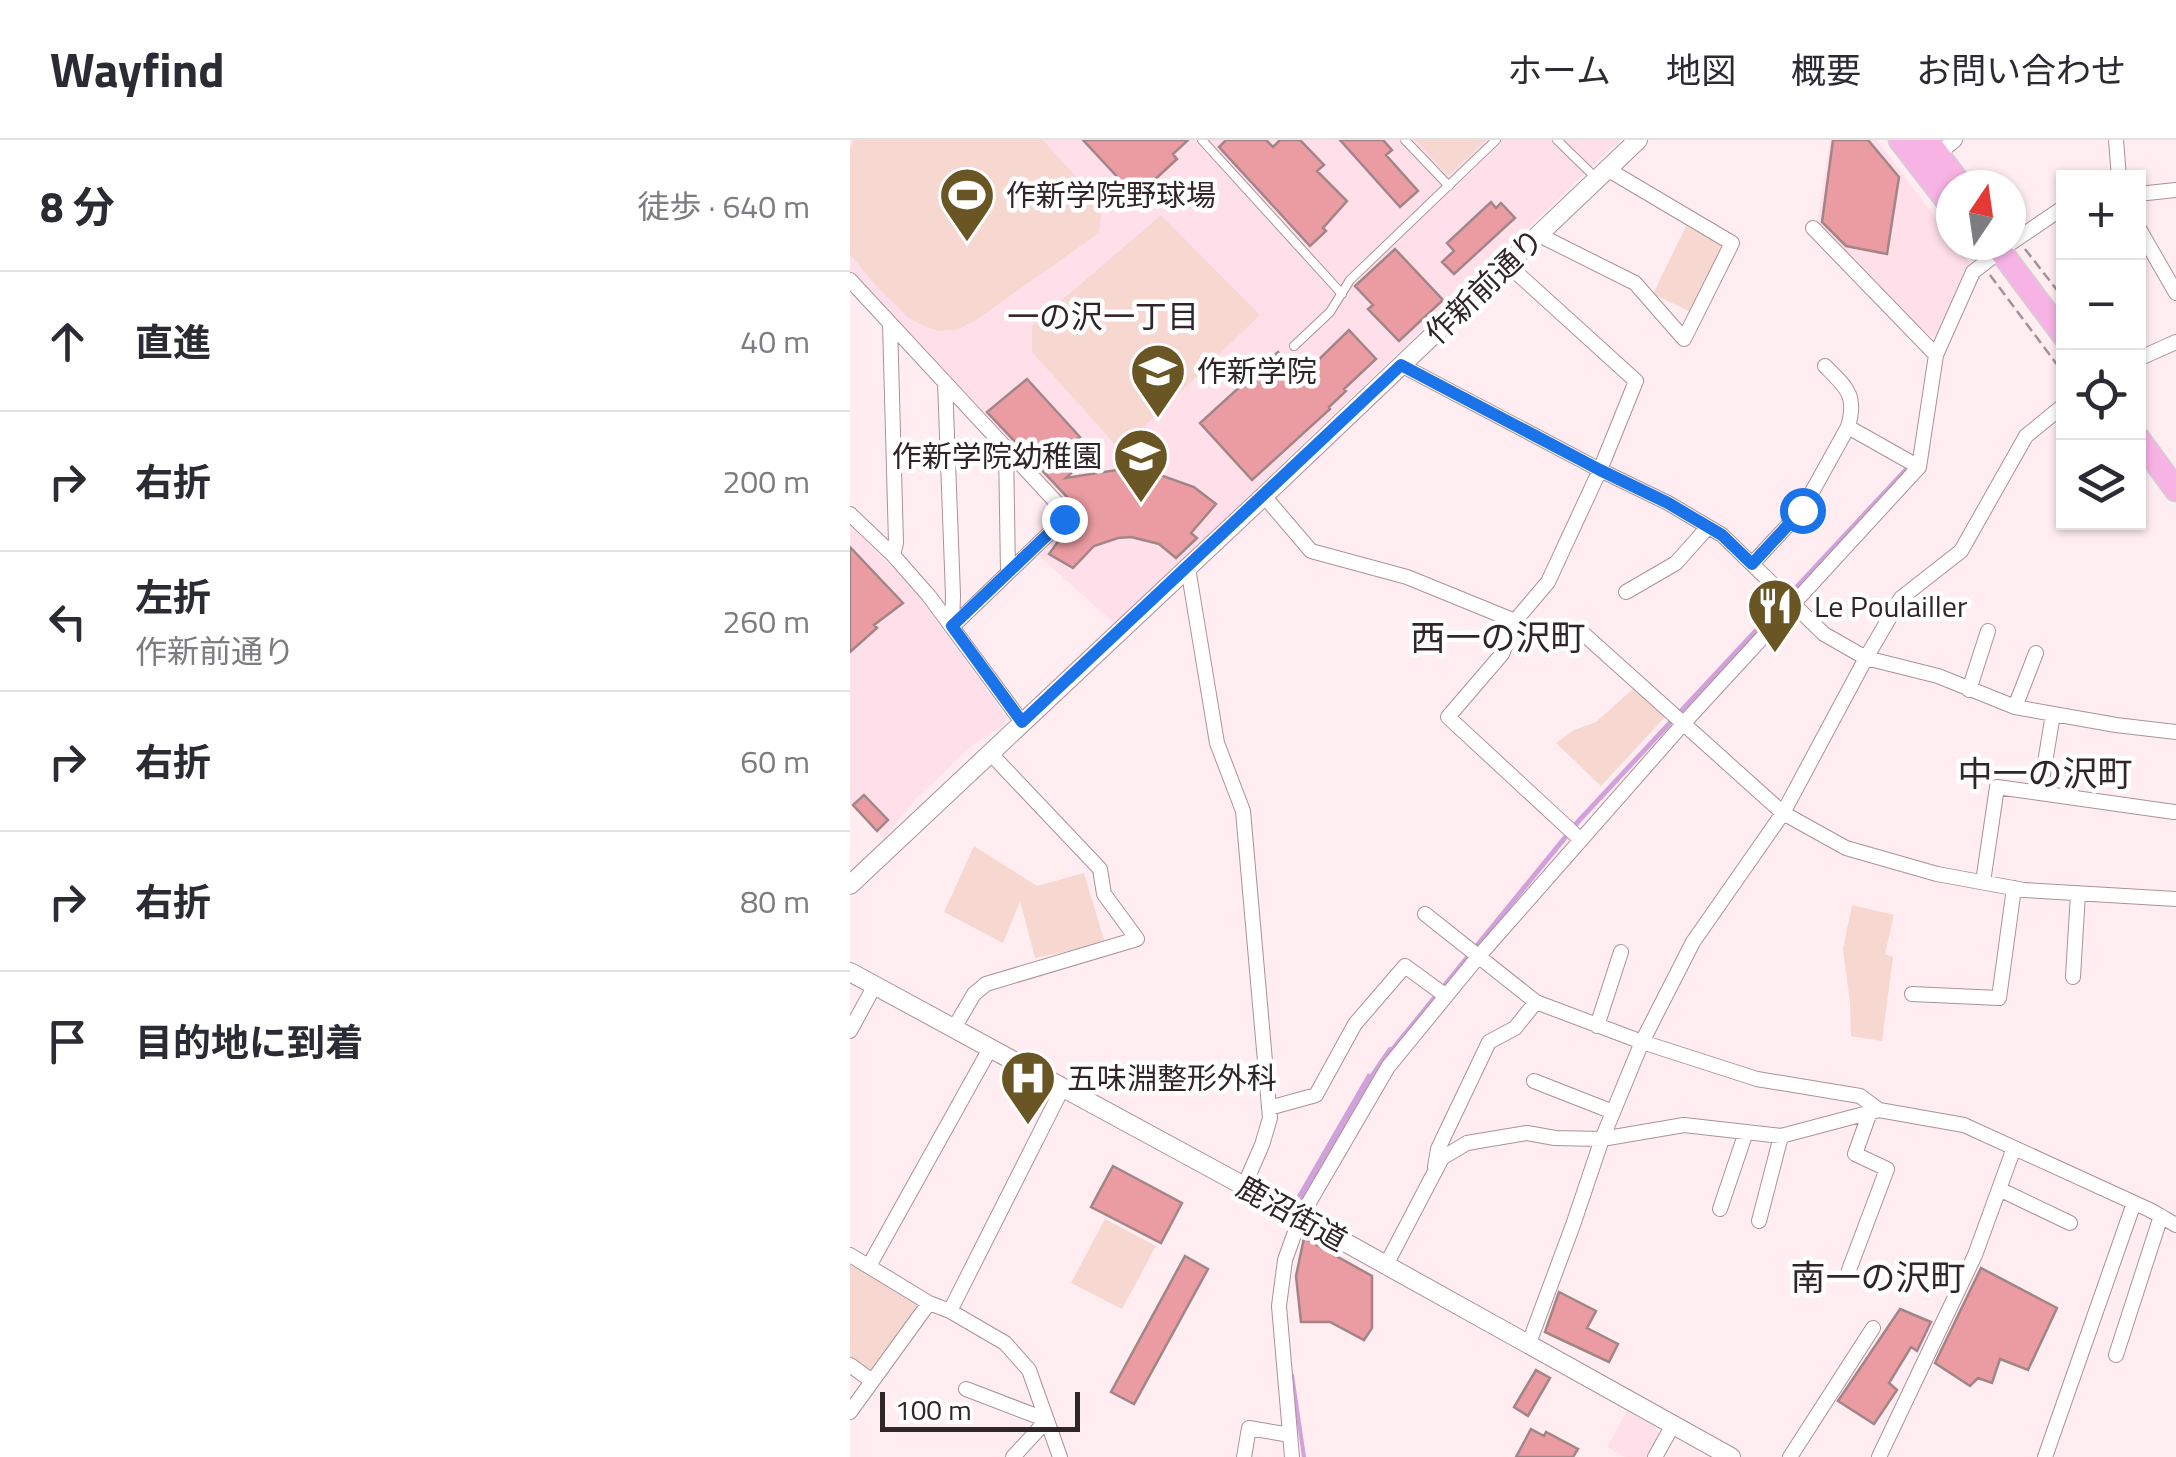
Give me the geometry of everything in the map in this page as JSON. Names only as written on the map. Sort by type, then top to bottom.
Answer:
[{"type":"main road","points":[[1900,140],[1936,187]]},
{"type":"main road","points":[[1940,145],[1953,170]]},
{"type":"main road","points":[[2006,260],[2056,325]]},
{"type":"main road","points":[[2139,440],[2176,490]]},
{"type":"street","name":"作新前通り","points":[[850,885],[1638,140]]},
{"type":"street","points":[[2116,140],[2118,170]]},
{"type":"street","points":[[1539,234],[1635,283],[1684,339],[1732,243],[1602,174]]},
{"type":"street","points":[[2146,193],[2176,190]]},
{"type":"street","points":[[2026,231],[2056,212]]},
{"type":"street","points":[[1813,228],[1936,354]]},
{"type":"street","points":[[2146,241],[2176,294]]},
{"type":"street","points":[[1292,1457],[1279,1294],[1285,1260],[1300,1218],[1388,1067],[1446,996],[1682,725],[1919,467],[1936,354],[1973,272],[1986,260]]},
{"type":"street","points":[[1508,264],[1636,381],[1548,582],[1516,621],[1502,654],[1448,717],[1581,840]]},
{"type":"street","points":[[850,280],[1066,514],[952,626]]},
{"type":"street","points":[[890,323],[896,542],[893,555]]},
{"type":"street","points":[[2146,355],[2176,342]]},
{"type":"street","points":[[1401,365],[1668,503],[1722,535],[1824,634],[1866,658],[1938,676],[2016,707],[2176,732]]},
{"type":"street","points":[[1752,564],[1802,510],[1848,427],[1853,409],[1847,388],[1826,366]]},
{"type":"street","points":[[945,382],[952,626]]},
{"type":"street","points":[[1528,1343],[1613,1112],[1642,1042],[1693,942],[1783,813],[1901,598],[1961,552],[2026,436],[2056,412]]},
{"type":"street","points":[[1848,427],[1919,467]]},
{"type":"street","points":[[1006,448],[1008,573]]},
{"type":"street","points":[[1264,496],[1311,552],[1407,577],[1516,621]]},
{"type":"street","points":[[850,514],[893,555],[952,626],[1022,722]]},
{"type":"street","points":[[1626,592],[1676,563],[1708,527]]},
{"type":"street","points":[[1188,568],[1217,743],[1243,811],[1270,1118],[1244,1186]]},
{"type":"street","points":[[1578,628],[1783,813],[1846,848],[1938,874],[2014,888],[2176,899]]},
{"type":"street","points":[[1968,690],[1988,631]]},
{"type":"street","points":[[2016,707],[2036,653]]},
{"type":"street","points":[[2040,792],[2053,714]]},
{"type":"street","points":[[954,1028],[974,994],[986,984],[1136,938],[1104,894],[1100,869],[990,754]]},
{"type":"street","points":[[1983,882],[1997,787],[2174,812]]},
{"type":"street","points":[[1912,994],[1999,998],[2014,888]]},
{"type":"street","points":[[2072,976],[2078,894]]},
{"type":"street","points":[[1425,914],[1536,1002],[1642,1042],[1756,1078],[1860,1096],[1874,1111]]},
{"type":"street","points":[[1598,1026],[1621,952]]},
{"type":"street","points":[[1269,1108],[1316,1095],[1355,1024],[1404,966],[1446,996]]},
{"type":"street","name":"鹿沼街道","points":[[850,972],[1731,1457]]},
{"type":"street","points":[[850,1031],[875,985]]},
{"type":"street","points":[[1435,1171],[1438,1150],[1489,1042],[1515,1028],[1536,1002]]},
{"type":"street","points":[[869,1266],[991,1047]]},
{"type":"street","points":[[1534,1080],[1613,1112]]},
{"type":"street","points":[[950,1311],[1063,1087]]},
{"type":"street","points":[[1849,1270],[1887,1169],[1855,1154],[1874,1111]]},
{"type":"street","points":[[1386,1265],[1442,1158],[1467,1142],[1527,1132],[1555,1138],[1602,1139],[1684,1126],[1781,1136],[1874,1111],[1964,1125],[2176,1225]]},
{"type":"street","points":[[1720,1210],[1746,1132]]},
{"type":"street","points":[[1758,1221],[1781,1136]]},
{"type":"street","points":[[1879,1457],[1975,1255],[2014,1148]]},
{"type":"street","points":[[1999,1189],[2070,1223]]},
{"type":"street","points":[[2045,1457],[2134,1203]]},
{"type":"street","points":[[2116,1355],[2161,1216]]},
{"type":"street","points":[[850,1255],[1005,1343],[1029,1370],[1060,1457]]},
{"type":"street","points":[[850,1412],[929,1303]]},
{"type":"street","points":[[1790,1457],[1873,1328]]},
{"type":"street","points":[[850,1366],[872,1381]]},
{"type":"street","points":[[966,1389],[1048,1420]]},
{"type":"street","points":[[1013,1457],[1048,1420]]},
{"type":"street","points":[[1655,1457],[1673,1425]]},
{"type":"street","points":[[1244,1457],[1249,1428],[1290,1435]]},
{"type":"lane","points":[[1202,140],[1342,294]]},
{"type":"lane","points":[[1405,140],[1449,186]]},
{"type":"lane","points":[[1294,346],[1330,312],[1350,280],[1496,140]]},
{"type":"lane","points":[[1557,140],[1602,174]]},
{"type":"path","points":[[2004,260],[2056,359]]},
{"type":"path","points":[[2036,263],[2056,289]]},
{"type":"shaded area","name":"作新学院","points":[[850,140],[1620,140],[1115,624],[1039,556],[1077,515],[850,272]]},
{"type":"shaded area","name":"作新学院野球場","points":[[854,140],[1043,140],[1102,205],[1099,233],[976,320],[959,329],[940,331],[926,327],[909,318],[850,254],[850,149]]},
{"type":"shaded area","points":[[1415,140],[1486,140],[1448,176]]},
{"type":"shaded area","points":[[1830,140],[1877,140],[1936,218],[1936,260],[1969,262],[1970,273],[1938,335],[1931,337],[1817,225]]},
{"type":"shaded area","points":[[1161,215],[1260,315],[1120,450],[1032,352],[1032,326]]},
{"type":"shaded area","points":[[1686,226],[1726,246],[1693,313],[1653,294]]},
{"type":"shaded area","points":[[1907,465],[1911,467],[1581,822],[1392,1053],[1388,1051],[1577,819]]},
{"type":"shaded area","points":[[850,525],[914,590],[1006,717],[1005,724],[970,747],[915,800],[884,838],[850,802]]},
{"type":"shaded area","points":[[1634,688],[1665,717],[1601,786],[1556,743],[1574,730],[1596,722]]},
{"type":"shaded area","points":[[974,846],[1037,886],[1084,873],[1105,943],[1035,958],[1020,901],[1003,943],[944,912]]},
{"type":"shaded area","points":[[1852,905],[1894,915],[1885,954],[1893,957],[1882,1041],[1851,1036],[1843,949]]},
{"type":"shaded area","points":[[1368,1073],[1375,1078],[1302,1203],[1294,1201]]},
{"type":"shaded area","points":[[1105,1219],[1156,1246],[1122,1309],[1071,1283]]},
{"type":"shaded area","points":[[850,1263],[915,1299],[918,1308],[876,1369],[868,1371],[850,1358]]},
{"type":"shaded area","points":[[1627,1411],[1656,1427],[1659,1436],[1647,1457],[1625,1457],[1607,1447]]},
{"type":"building","points":[[1083,140],[1188,140],[1173,154],[1177,159],[1136,197]]},
{"type":"building","points":[[1226,140],[1266,140],[1273,147],[1280,140],[1300,140],[1324,165],[1317,171],[1347,201],[1310,246],[1219,147]]},
{"type":"building","points":[[1340,140],[1383,140],[1392,150],[1386,155],[1418,191],[1400,207]]},
{"type":"building","points":[[1833,140],[1868,140],[1899,177],[1887,254],[1846,246],[1822,222]]},
{"type":"building","points":[[1491,202],[1496,208],[1501,203],[1515,218],[1454,274],[1442,262],[1454,251],[1447,243]]},
{"type":"building","points":[[1395,249],[1443,300],[1399,341],[1368,309],[1373,305],[1355,286]]},
{"type":"building","points":[[1349,330],[1376,359],[1344,389],[1330,409],[1252,480],[1200,423],[1278,352],[1301,377]]},
{"type":"building","points":[[1027,379],[1080,437],[1075,441],[1089,456],[1066,478],[1117,470],[1149,471],[1194,487],[1216,504],[1191,533],[1197,538],[1176,558],[1159,544],[1131,537],[1094,546],[1073,568],[1049,554],[1084,515],[987,412]]},
{"type":"building","points":[[850,547],[903,603],[874,625],[877,628],[850,652]]},
{"type":"building","points":[[864,795],[888,820],[877,831],[853,805]]},
{"type":"building","points":[[1113,1166],[1182,1203],[1161,1243],[1091,1207]]},
{"type":"building","points":[[1304,1238],[1372,1276],[1372,1328],[1364,1340],[1330,1322],[1301,1322],[1296,1276]]},
{"type":"building","points":[[1185,1256],[1208,1269],[1134,1404],[1111,1392]]},
{"type":"building","points":[[1981,1268],[2057,1308],[2028,1370],[2000,1359],[1992,1383],[1978,1378],[1970,1386],[1935,1363]]},
{"type":"building","points":[[1559,1292],[1596,1311],[1587,1328],[1618,1344],[1609,1362],[1545,1332]]},
{"type":"building","points":[[1900,1309],[1931,1322],[1917,1351],[1911,1347],[1889,1383],[1897,1390],[1874,1424],[1838,1401]]},
{"type":"building","points":[[1536,1370],[1550,1378],[1528,1416],[1514,1407]]},
{"type":"building","points":[[1531,1429],[1544,1436],[1546,1432],[1578,1449],[1573,1457],[1516,1457]]},
{"type":"waterway","points":[[1370,1078],[1390,1049]]},
{"type":"waterway","points":[[1292,1375],[1304,1457]]},
{"type":"place","name":"作新学院野球場","points":[[967,244]]},
{"type":"place","name":"作新学院","points":[[1158,420]]},
{"type":"place","name":"作新学院幼稚園","points":[[1141,505]]},
{"type":"place","name":"Le Poulailler","points":[[1775,655]]},
{"type":"place","name":"五味淵整形外科","points":[[1028,1127]]},
{"type":"district","name":"一の沢一丁目","points":[[1103,316]]},
{"type":"district","name":"西一の沢町","points":[[1498,637]]},
{"type":"district","name":"中一の沢町","points":[[2045,773]]},
{"type":"district","name":"南一の沢町","points":[[1878,1277]]},
{"type":"route","points":[[1064,519],[952,626],[1022,722],[1401,365],[1668,503],[1722,535],[1752,564],[1802,510]]}]
